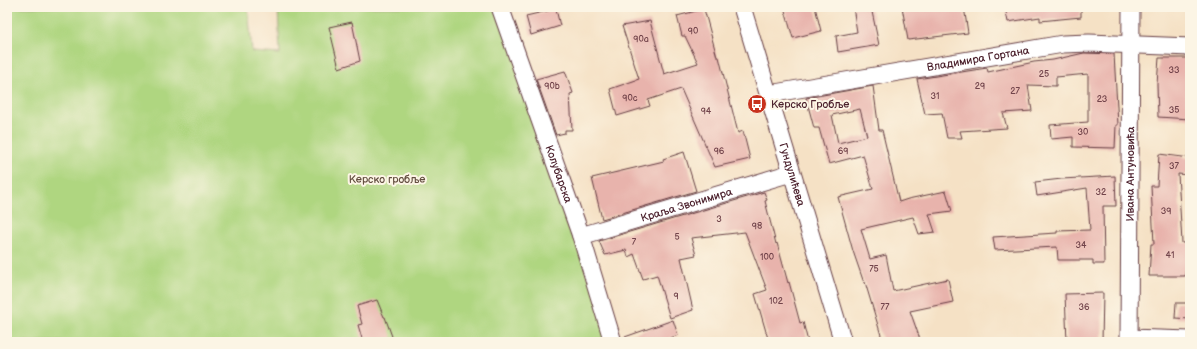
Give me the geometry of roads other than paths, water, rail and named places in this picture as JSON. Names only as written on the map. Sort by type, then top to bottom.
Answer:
[{"type":"street","name":"Колубарска","points":[[500,7],[581,236],[613,342]]},
{"type":"street","name":"Гундулићева","points":[[742,7],[843,342]]},
{"type":"street","name":"Ивана Антуновића","points":[[1129,340],[1131,7]]},
{"type":"street","name":"Владимира Гортана","points":[[769,94],[1063,44],[1089,43],[1131,46],[1190,47]]},
{"type":"street","name":"Краља Звонимира","points":[[581,236],[791,173]]},
{"type":"street","points":[[1129,340],[1190,340]]},
{"type":"place","name":"Керско Гробље","points":[[757,104]]},
{"type":"park label","name":"Керско гробље","points":[[387,179]]}]
